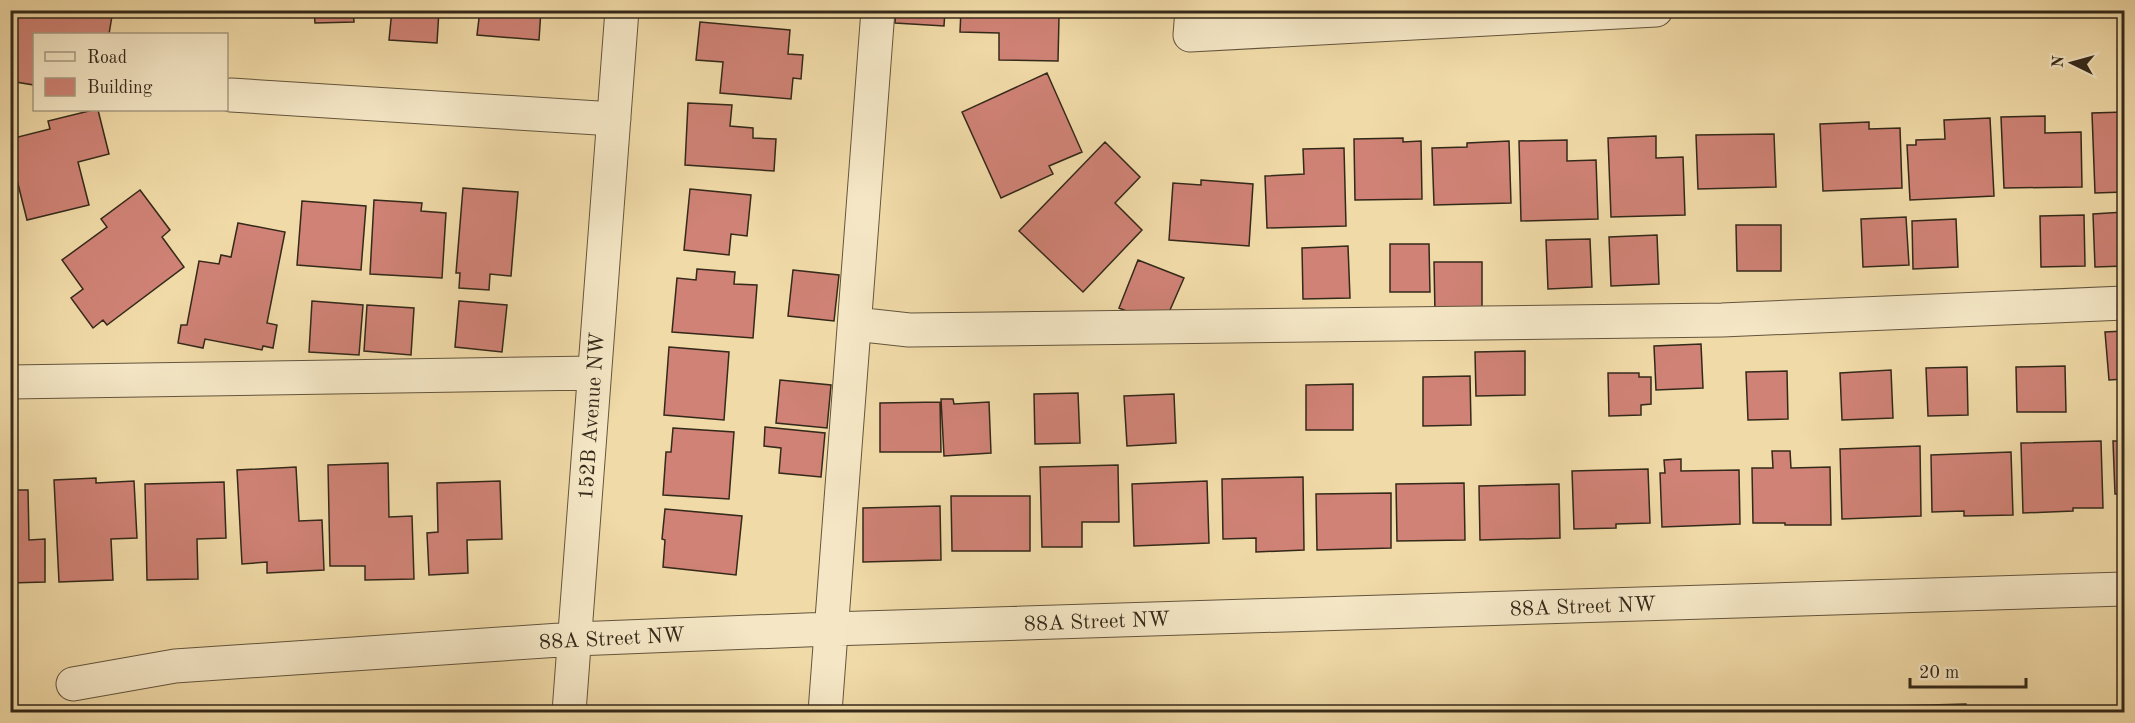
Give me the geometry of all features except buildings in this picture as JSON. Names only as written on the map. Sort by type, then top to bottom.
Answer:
[{"type":"street","name":"152B Avenue NW","points":[[569,712],[622,10]]},
{"type":"street","points":[[825,712],[878,10]]},
{"type":"street","points":[[1191,22],[1656,10]]},
{"type":"street","points":[[231,95],[614,119]]},
{"type":"street","points":[[855,324],[909,330],[1722,320],[2124,303]]},
{"type":"street","points":[[10,382],[594,373]]},
{"type":"street","name":"88A Street NW","points":[[73,684],[175,666],[575,639],[2124,589]]}]
